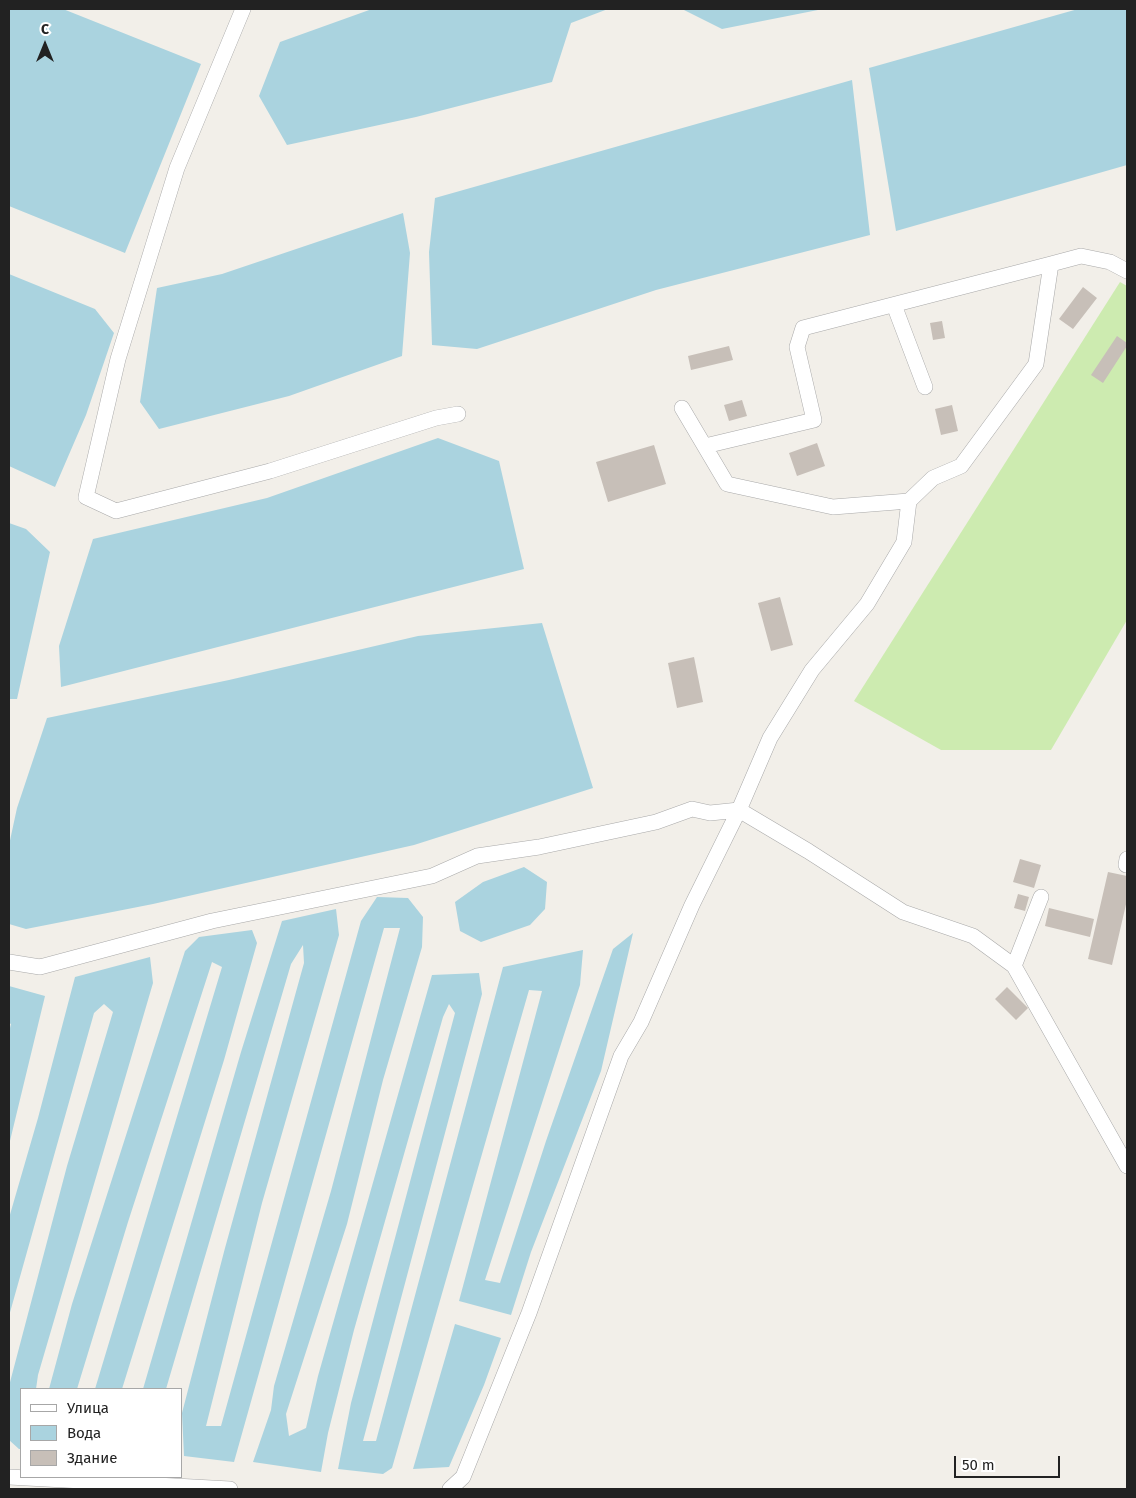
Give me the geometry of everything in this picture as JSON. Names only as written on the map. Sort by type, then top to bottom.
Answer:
[{"type":"lane","points":[[243,9],[177,168],[118,359],[86,497],[116,512],[270,471],[436,418],[458,414]]},
{"type":"lane","points":[[705,446],[814,420],[797,347],[803,328],[1081,256],[1110,262],[1127,271]]},
{"type":"lane","points":[[450,1489],[463,1477],[529,1313],[621,1056],[640,1022],[692,904],[739,810],[770,738],[812,670],[867,604],[904,542],[909,501],[933,478],[961,466],[1036,364],[1051,264]]},
{"type":"lane","points":[[894,305],[925,387]]},
{"type":"lane","points":[[682,408],[727,484],[833,507],[909,501]]},
{"type":"lane","points":[[9,962],[40,967],[212,920],[432,876],[477,856],[540,847],[656,822],[692,809],[710,813],[739,810],[808,851],[903,912],[973,936],[1014,966],[1127,1166]]},
{"type":"lane","points":[[1014,966],[1041,896]]},
{"type":"lane","points":[[9,1477],[60,1485],[230,1489]]},
{"type":"green space","points":[[1120,282],[1127,286],[1127,620],[1051,750],[941,750],[854,701]]},
{"type":"water","points":[[9,9],[63,9],[201,64],[125,253],[9,206]]},
{"type":"water","points":[[372,9],[608,9],[571,23],[552,82],[416,117],[287,145],[259,96],[280,42]]},
{"type":"water","points":[[682,9],[823,9],[722,29]]},
{"type":"water","points":[[1078,9],[1127,9],[1127,165],[896,231],[869,68]]},
{"type":"water","points":[[852,80],[870,235],[656,290],[477,349],[432,345],[429,252],[435,198]]},
{"type":"water","points":[[403,213],[410,253],[402,356],[289,396],[159,429],[140,402],[157,288],[222,274]]},
{"type":"water","points":[[9,274],[95,309],[114,333],[86,415],[55,487],[9,466]]},
{"type":"water","points":[[438,438],[499,461],[524,569],[61,687],[59,646],[93,539],[267,498]]},
{"type":"water","points":[[9,523],[26,529],[50,552],[17,699],[9,699]]},
{"type":"water","points":[[542,623],[593,788],[414,845],[153,904],[26,929],[9,924],[9,845],[17,808],[47,718],[229,680],[418,636]]},
{"type":"water","points":[[524,867],[547,882],[545,909],[530,925],[481,942],[460,931],[455,902],[483,882]]},
{"type":"water","points":[[377,897],[408,898],[423,917],[422,947],[383,1080],[347,1224],[286,1414],[289,1436],[306,1428],[318,1376],[432,975],[479,973],[482,994],[363,1441],[376,1441],[503,967],[583,950],[580,985],[485,1280],[500,1283],[546,1141],[613,949],[633,933],[601,1071],[531,1252],[511,1315],[459,1301],[542,991],[529,990],[392,1468],[383,1474],[338,1469],[351,1403],[455,1013],[449,1004],[443,1017],[354,1330],[328,1433],[321,1472],[253,1462],[271,1410],[274,1386],[331,1191],[400,928],[384,928],[234,1462],[184,1456],[182,1413],[225,1248],[304,963],[303,945],[291,964],[166,1388],[143,1388],[241,1052],[282,921],[336,909],[339,935],[262,1203],[206,1426],[221,1426],[361,921]]},
{"type":"water","points":[[252,930],[257,943],[224,1060],[122,1388],[95,1388],[222,967],[212,962],[128,1222],[77,1388],[49,1388],[72,1304],[185,951],[199,937]]},
{"type":"water","points":[[150,957],[153,983],[38,1375],[36,1388],[20,1388],[19,1449],[9,1440],[9,1386],[67,1166],[113,1012],[104,1004],[94,1013],[9,1316],[9,1218],[38,1118],[75,977]]},
{"type":"water","points":[[9,986],[45,996],[9,1145],[9,1032],[11,1024],[9,1023]]},
{"type":"water","points":[[455,1324],[501,1338],[484,1385],[449,1467],[413,1469]]},
{"type":"building","points":[[1083,287],[1097,298],[1073,329],[1059,319]]},
{"type":"building","points":[[942,321],[945,338],[933,340],[930,323]]},
{"type":"building","points":[[1117,336],[1127,343],[1127,346],[1103,383],[1091,375]]},
{"type":"building","points":[[729,346],[733,360],[691,370],[688,356]]},
{"type":"building","points":[[742,400],[747,416],[729,421],[724,405]]},
{"type":"building","points":[[952,405],[958,431],[941,435],[935,409]]},
{"type":"building","points":[[817,443],[825,466],[797,476],[789,453]]},
{"type":"building","points":[[654,445],[666,484],[608,502],[596,462]]},
{"type":"building","points":[[780,597],[793,645],[771,651],[758,603]]},
{"type":"building","points":[[694,657],[703,702],[677,708],[668,663]]},
{"type":"building","points":[[1020,859],[1041,865],[1034,888],[1013,882]]},
{"type":"building","points":[[1108,872],[1127,876],[1127,900],[1112,965],[1088,959]]},
{"type":"building","points":[[1018,894],[1029,897],[1025,911],[1014,908]]},
{"type":"building","points":[[1049,908],[1094,919],[1090,937],[1045,926]]},
{"type":"building","points":[[1007,987],[1028,1008],[1016,1020],[995,999]]}]
